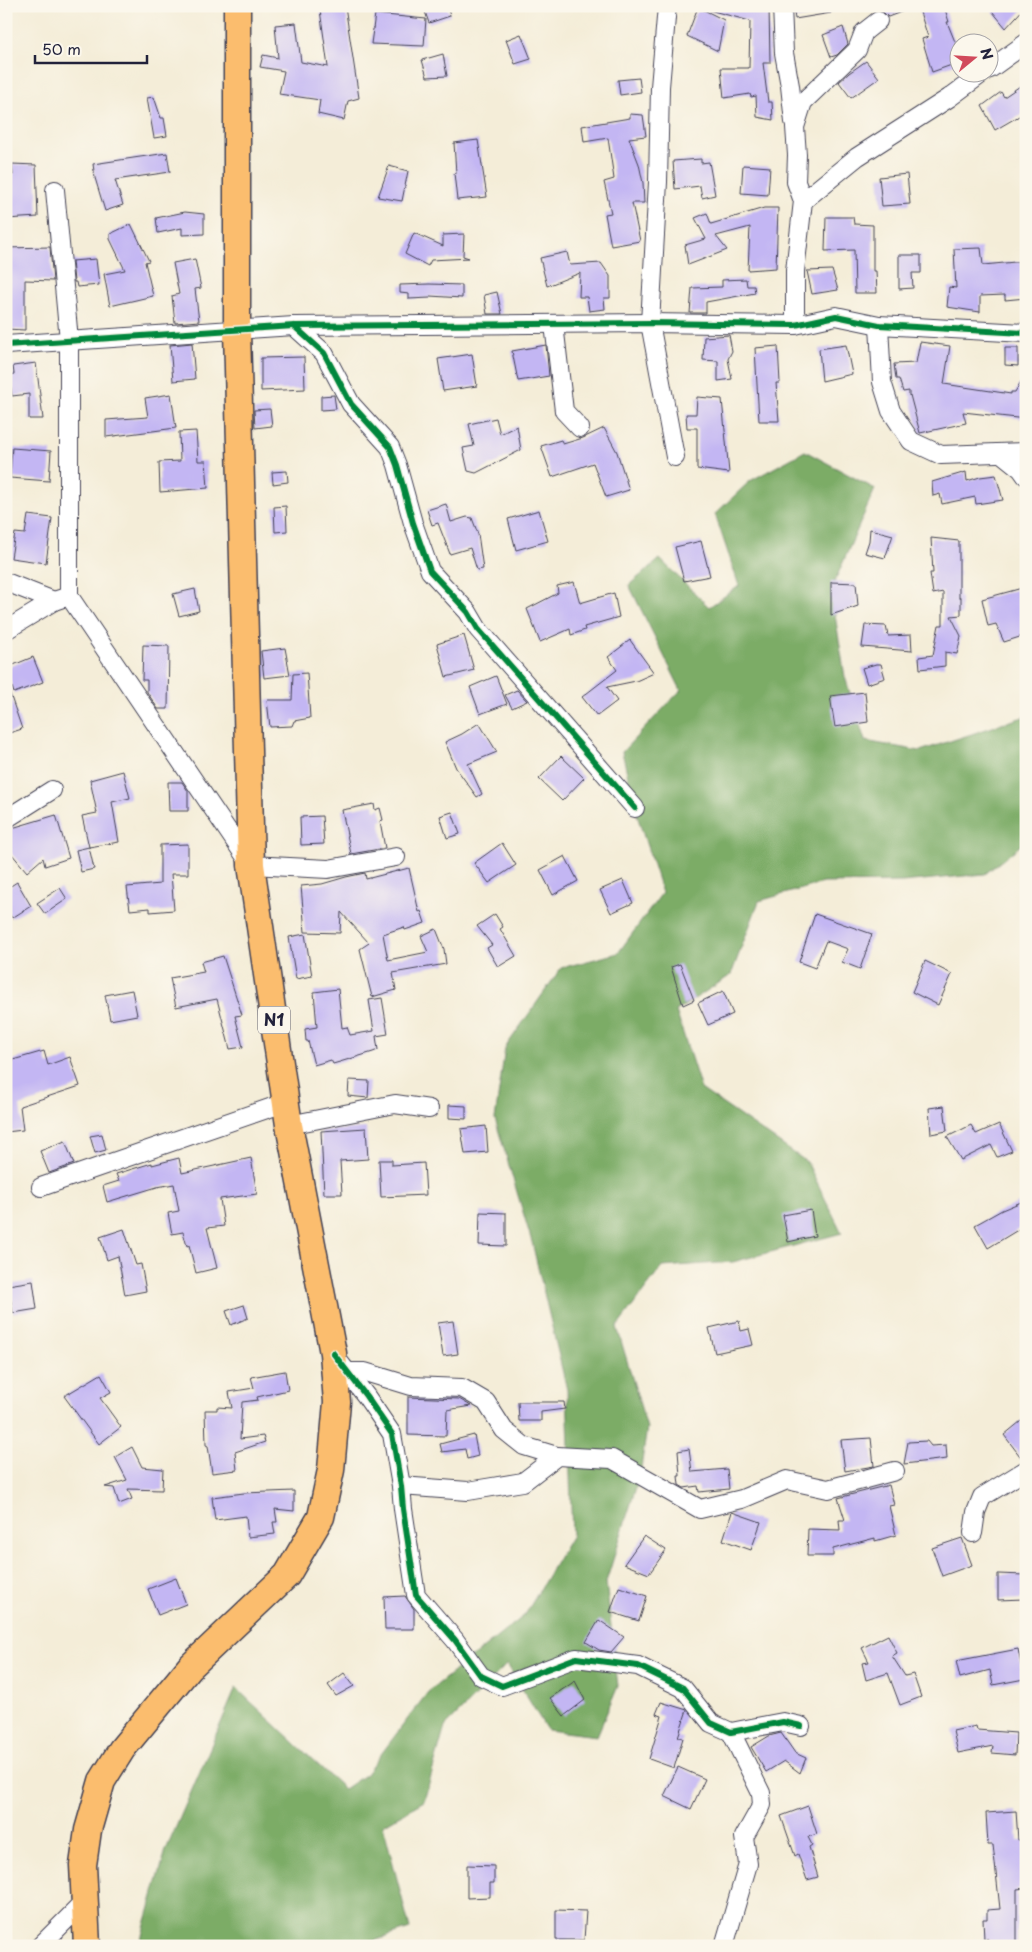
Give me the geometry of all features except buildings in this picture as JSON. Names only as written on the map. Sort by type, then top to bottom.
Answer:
[{"type":"highway","name":"N1","points":[[87,1946],[83,1865],[88,1830],[102,1781],[122,1749],[190,1667],[287,1575],[321,1517],[331,1470],[341,1363],[288,1113],[251,865],[237,330],[237,6]]},
{"type":"street","points":[[666,6],[660,87],[658,182],[650,324],[675,457]]},
{"type":"street","points":[[782,6],[784,53],[798,155],[796,182],[803,201],[795,271],[794,325]]},
{"type":"street","points":[[795,127],[803,102],[857,50],[864,32],[878,21]]},
{"type":"street","points":[[1000,62],[1026,43]]},
{"type":"street","points":[[803,201],[857,157],[971,82]]},
{"type":"street","points":[[55,190],[68,340],[62,599],[251,865],[328,869],[396,857]]},
{"type":"street","points":[[6,345],[294,326],[794,325],[836,316],[879,325],[1026,333]]},
{"type":"street","points":[[554,324],[564,411],[580,428]]},
{"type":"street","points":[[879,325],[882,382],[891,411],[911,441],[941,455],[1026,452]]},
{"type":"street","points":[[294,326],[324,353],[351,404],[390,447],[430,571],[468,612],[484,636],[635,808]]},
{"type":"street","points":[[1001,453],[1021,469],[1026,476]]},
{"type":"street","points":[[6,582],[62,599]]},
{"type":"street","points":[[6,630],[62,599]]},
{"type":"street","points":[[6,819],[52,790]]},
{"type":"street","points":[[41,1187],[288,1113],[395,1104],[429,1110]]},
{"type":"street","points":[[341,1363],[411,1386],[462,1388],[486,1402],[504,1430],[524,1446],[557,1456],[612,1459],[700,1509],[742,1498],[787,1480],[828,1489],[895,1471]]},
{"type":"street","points":[[341,1363],[392,1434],[416,1595],[455,1640],[481,1676],[502,1686],[576,1658],[638,1666],[683,1688],[711,1724],[731,1732],[783,1722],[801,1726]]},
{"type":"street","points":[[401,1486],[468,1491],[523,1482],[557,1456]]},
{"type":"street","points":[[973,1533],[976,1512],[982,1497],[1026,1470]]},
{"type":"street","points":[[724,1946],[748,1864],[744,1837],[762,1804],[761,1793],[731,1732]]},
{"type":"street","points":[[40,1946],[84,1902]]},
{"type":"green space","points":[[805,451],[875,489],[831,590],[845,677],[865,741],[920,751],[1026,716],[1026,841],[985,874],[902,882],[823,883],[759,901],[731,975],[676,1011],[701,1089],[807,1162],[842,1233],[733,1262],[662,1267],[617,1327],[647,1428],[640,1475],[606,1582],[618,1686],[597,1736],[547,1730],[507,1664],[445,1727],[424,1801],[383,1825],[410,1929],[359,1946],[139,1946],[166,1850],[236,1688],[344,1789],[366,1774],[428,1692],[525,1615],[572,1535],[567,1390],[532,1242],[495,1119],[505,1048],[561,968],[618,953],[662,893],[637,815],[622,752],[681,690],[629,585],[660,559],[709,607],[739,586],[715,514],[750,481]]},
{"type":"cycle path","points":[[6,345],[294,326],[650,323],[795,325],[836,316],[879,325],[1026,333]]},
{"type":"cycle path","points":[[294,326],[324,353],[351,404],[390,447],[430,571],[468,612],[478,629],[635,808]]},
{"type":"cycle path","points":[[333,1353],[392,1434],[416,1595],[455,1640],[481,1676],[502,1686],[576,1658],[638,1666],[683,1688],[711,1723],[731,1732],[783,1722],[801,1726]]}]
